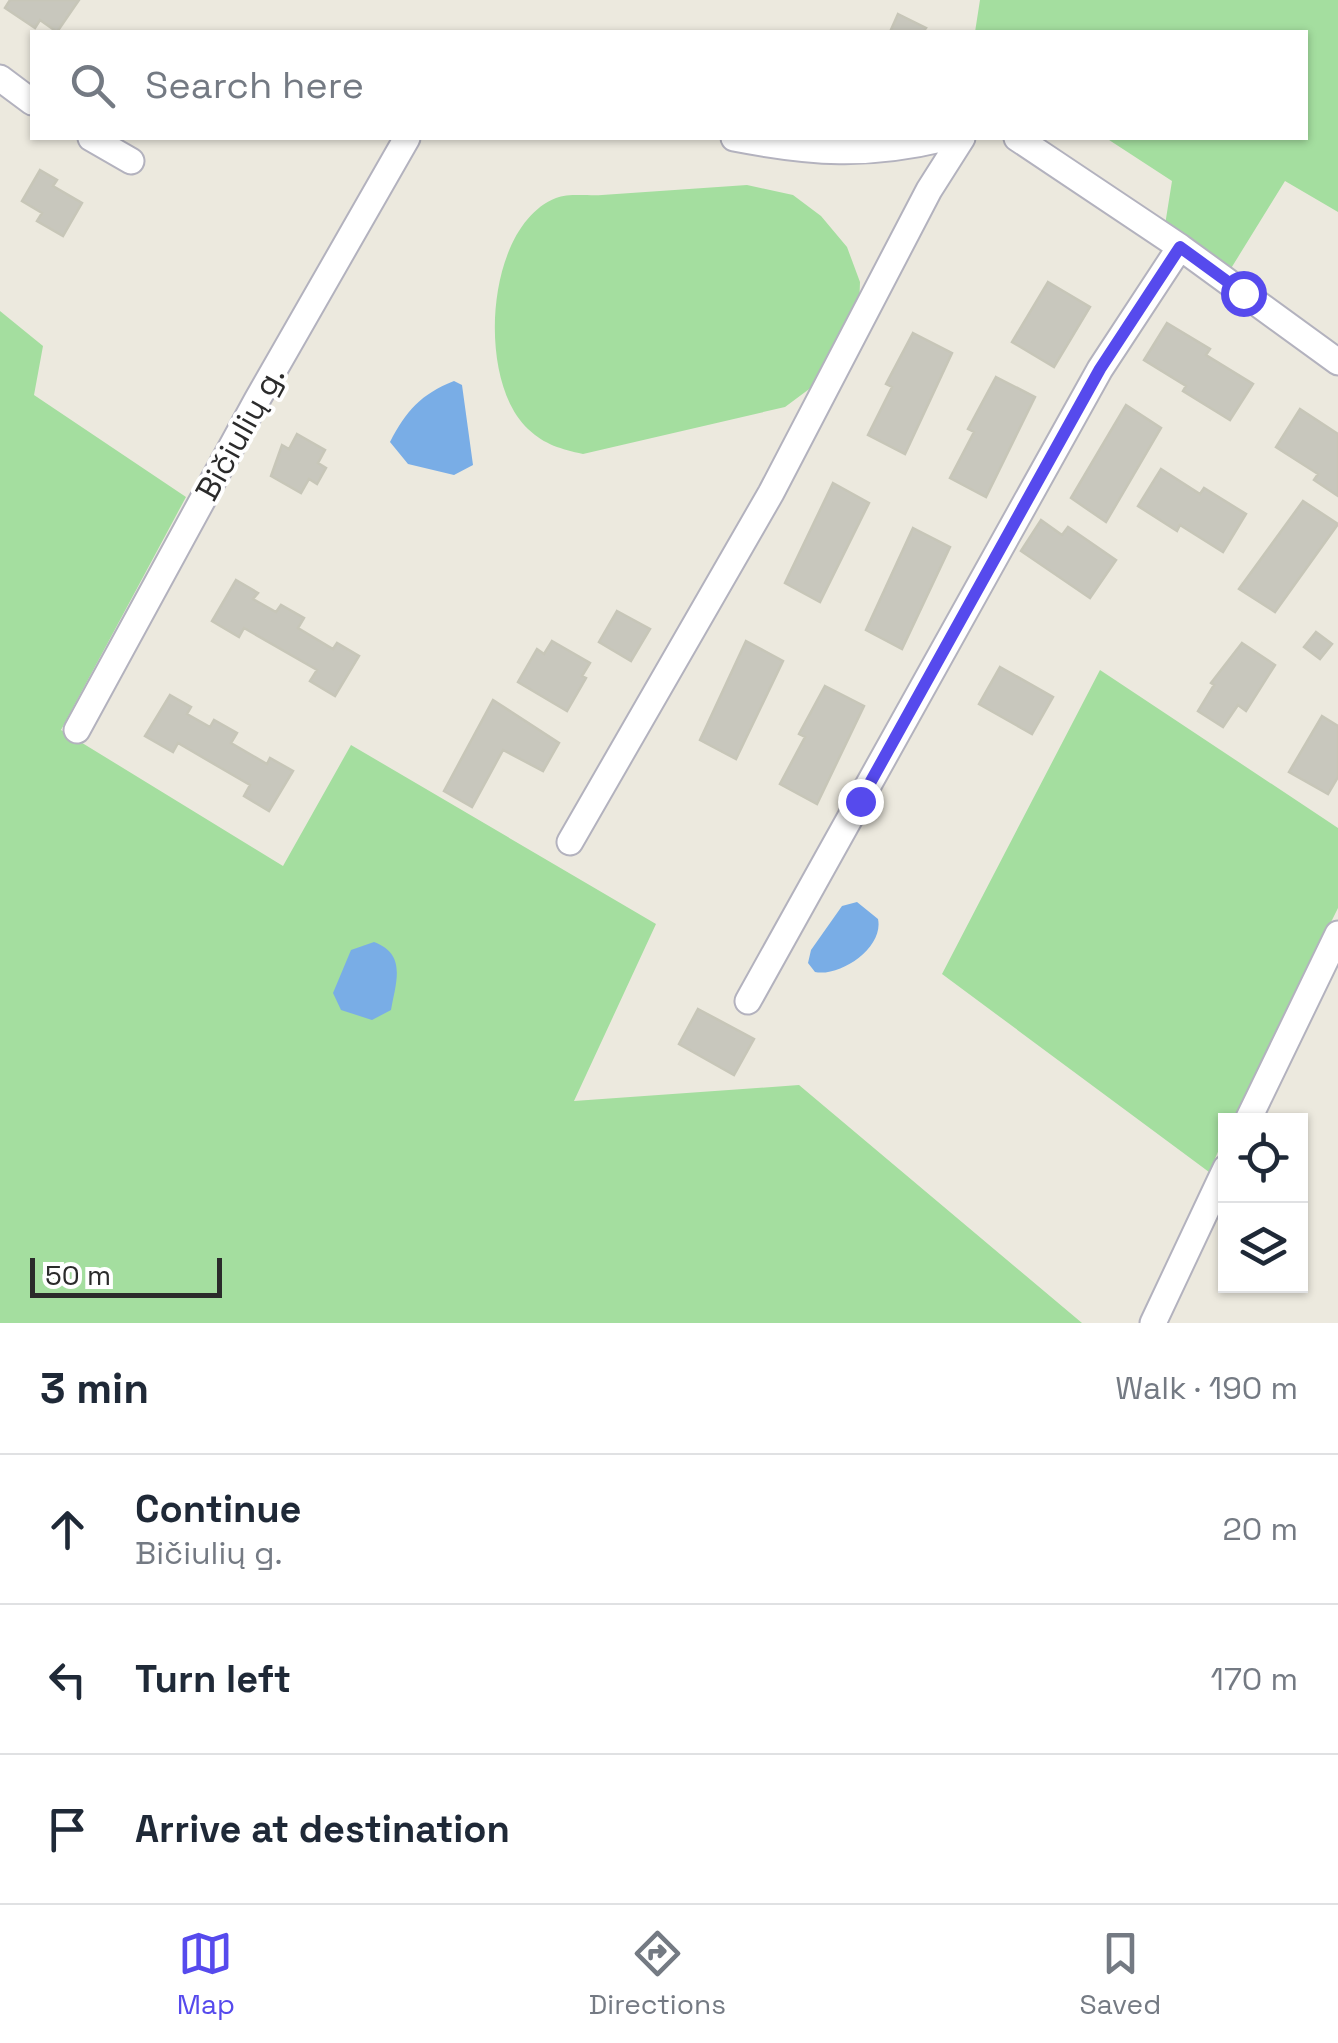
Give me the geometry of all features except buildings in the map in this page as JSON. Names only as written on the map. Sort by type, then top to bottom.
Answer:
[{"type":"street","points":[[0,78],[30,100]]},
{"type":"street","points":[[95,140],[132,161]]},
{"type":"street","name":"Bičiulių g.","points":[[76,730],[257,400],[406,140]]},
{"type":"street","points":[[745,140],[798,150],[890,152],[937,140]]},
{"type":"street","points":[[570,842],[771,493],[930,190],[961,140]]},
{"type":"street","points":[[1020,140],[1180,247],[1338,362]]},
{"type":"street","points":[[748,1001],[1100,369],[1180,247]]},
{"type":"street","points":[[1251,1113],[1338,934]]},
{"type":"street","points":[[1152,1323],[1218,1185]]},
{"type":"green space","points":[[980,0],[1338,0],[1338,212],[1285,181],[1230,270],[1165,225],[1172,181],[1109,140],[1308,140],[1308,30],[975,30]]},
{"type":"green space","points":[[747,185],[793,195],[821,216],[847,247],[860,282],[859,309],[820,381],[785,407],[583,454],[554,446],[528,429],[511,406],[500,377],[495,342],[502,271],[514,239],[532,214],[566,196]]},
{"type":"green space","points":[[0,311],[43,346],[34,395],[186,497],[61,730],[283,866],[351,745],[656,924],[574,1101],[799,1085],[1082,1323],[0,1323]]},
{"type":"green space","points":[[1100,670],[1338,828],[1338,908],[1236,1113],[1218,1113],[1218,1152],[1209,1172],[942,974]]},
{"type":"water","points":[[454,381],[462,385],[473,465],[454,475],[408,464],[390,442],[396,431],[423,398]]},
{"type":"water","points":[[857,902],[878,919],[874,940],[848,965],[815,972],[808,963],[811,950],[842,906]]},
{"type":"water","points":[[374,942],[391,954],[397,979],[391,1010],[372,1020],[341,1010],[333,993],[351,950]]},
{"type":"route","points":[[860,801],[1100,369],[1180,247],[1243,293]]}]
